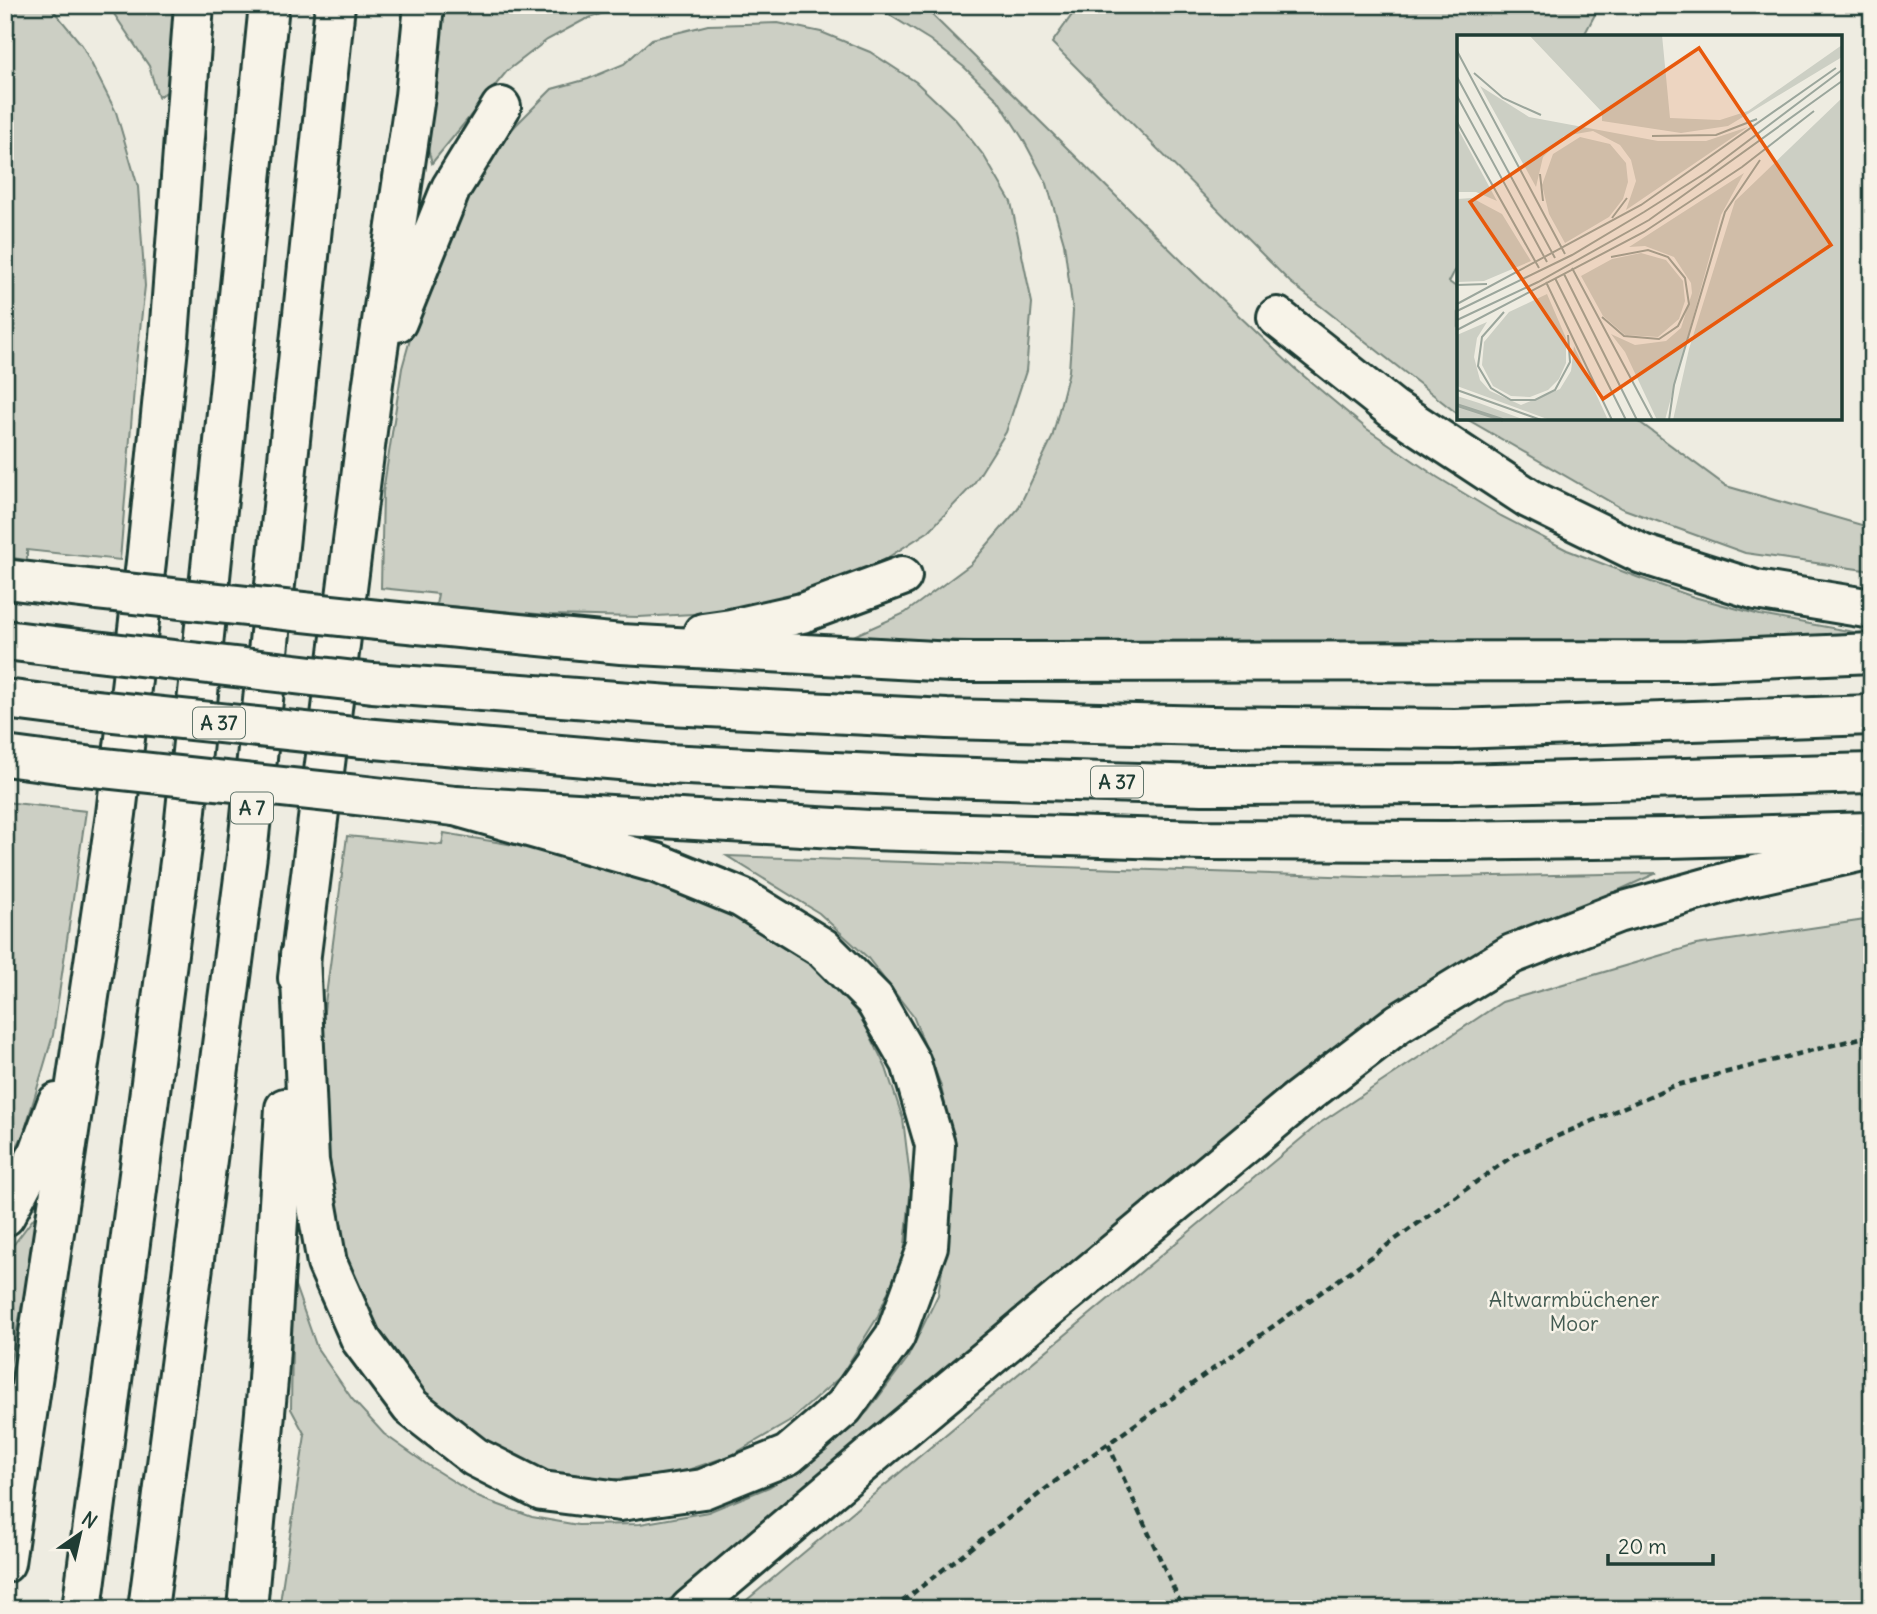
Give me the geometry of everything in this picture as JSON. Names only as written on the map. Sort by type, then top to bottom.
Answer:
[{"type":"highway","points":[[5,1563],[116,814],[169,337],[194,5]]},
{"type":"highway","points":[[82,1609],[183,839],[269,5]]},
{"type":"highway","name":"A 7","points":[[148,1609],[247,855],[335,5]]},
{"type":"highway","points":[[247,1609],[268,1380],[286,1098],[300,955],[373,383],[415,96],[424,5]]},
{"type":"highway","points":[[373,383],[451,188],[501,107]]},
{"type":"highway","points":[[1277,317],[1392,409],[1530,499],[1642,554],[1756,590],[1872,609]]},
{"type":"highway","points":[[621,644],[731,629],[802,613],[902,576]]},
{"type":"highway","points":[[5,579],[621,644],[953,662],[1687,661],[1872,653]]},
{"type":"highway","points":[[5,639],[373,682],[684,706],[947,719],[1455,729],[1872,715]]},
{"type":"highway","name":"A 37","points":[[5,699],[363,738],[666,764],[941,777],[1203,785],[1456,783],[1872,773]]},
{"type":"highway","points":[[5,756],[455,806],[869,830],[1203,840],[1530,840],[1872,832]]},
{"type":"highway","points":[[300,955],[309,1161],[327,1264],[361,1340],[411,1408],[475,1457],[542,1490],[620,1501],[703,1489],[788,1455],[844,1407],[895,1336],[928,1246],[934,1144],[911,1063],[874,999],[823,948],[742,898],[656,863],[455,806]]},
{"type":"highway","points":[[690,1609],[1297,1101],[1399,1023],[1512,954],[1617,913],[1742,878],[1872,849]]},
{"type":"highway","points":[[5,1216],[39,1152],[84,1029]]},
{"type":"path","points":[[893,1609],[1058,1480],[1514,1155],[1674,1086],[1872,1035]]},
{"type":"path","points":[[1108,1444],[1183,1609]]},
{"type":"green space","points":[[5,5],[49,5],[82,45],[116,112],[138,187],[145,286],[120,560],[27,550],[27,560],[5,557]]},
{"type":"green space","points":[[108,5],[176,5],[171,90],[158,97],[149,66]]},
{"type":"green space","points":[[438,5],[625,5],[584,20],[547,40],[507,71],[432,163],[427,145]]},
{"type":"green space","points":[[867,5],[922,5],[1293,367],[1367,429],[1437,477],[1501,516],[1567,550],[1694,597],[1760,615],[1854,632],[1853,639],[1188,646],[849,638],[905,613],[971,564],[1018,509],[1052,438],[1069,371],[1073,311],[1064,243],[1047,184],[998,100],[964,67],[930,40]]},
{"type":"green space","points":[[1079,5],[1600,5],[1584,35],[1457,35],[1457,267],[1449,282],[1457,288],[1457,413],[1290,282],[1052,43]]},
{"type":"green space","points":[[778,23],[821,32],[870,52],[916,82],[955,119],[984,156],[1011,202],[1032,303],[1026,371],[1006,432],[973,485],[929,531],[876,565],[805,596],[729,612],[639,617],[548,615],[436,605],[438,594],[381,588],[383,492],[402,368],[421,300],[472,176],[516,125],[552,89],[588,79],[624,64],[652,39],[708,25]]},
{"type":"green space","points":[[1468,420],[1637,420],[1726,486],[1872,528],[1872,571],[1745,553],[1621,508]]},
{"type":"green space","points":[[5,802],[86,811],[53,1035],[24,1133],[5,1170]]},
{"type":"green space","points":[[444,833],[584,857],[703,899],[773,934],[825,975],[863,1020],[886,1068],[903,1119],[911,1186],[904,1254],[877,1318],[840,1377],[789,1422],[732,1455],[682,1472],[609,1480],[547,1473],[481,1445],[425,1404],[372,1337],[329,1219],[319,1049],[347,836],[442,845]]},
{"type":"green space","points":[[727,856],[1392,878],[1657,873],[1485,950],[791,1500],[658,1609],[279,1609],[305,1435],[291,1409],[293,1280],[317,1348],[352,1399],[384,1434],[480,1498],[532,1517],[578,1525],[640,1524],[708,1512],[769,1487],[826,1451],[868,1411],[907,1359],[938,1295],[950,1221],[954,1143],[940,1083],[913,1016],[867,957],[819,913]]},
{"type":"green space","name":"Altwarmbüchener Moor","points":[[1872,919],[1872,1609],[736,1609],[1320,1123],[1502,1002],[1696,945]]},
{"type":"green space","points":[[42,1207],[5,1388],[5,1256]]}]
